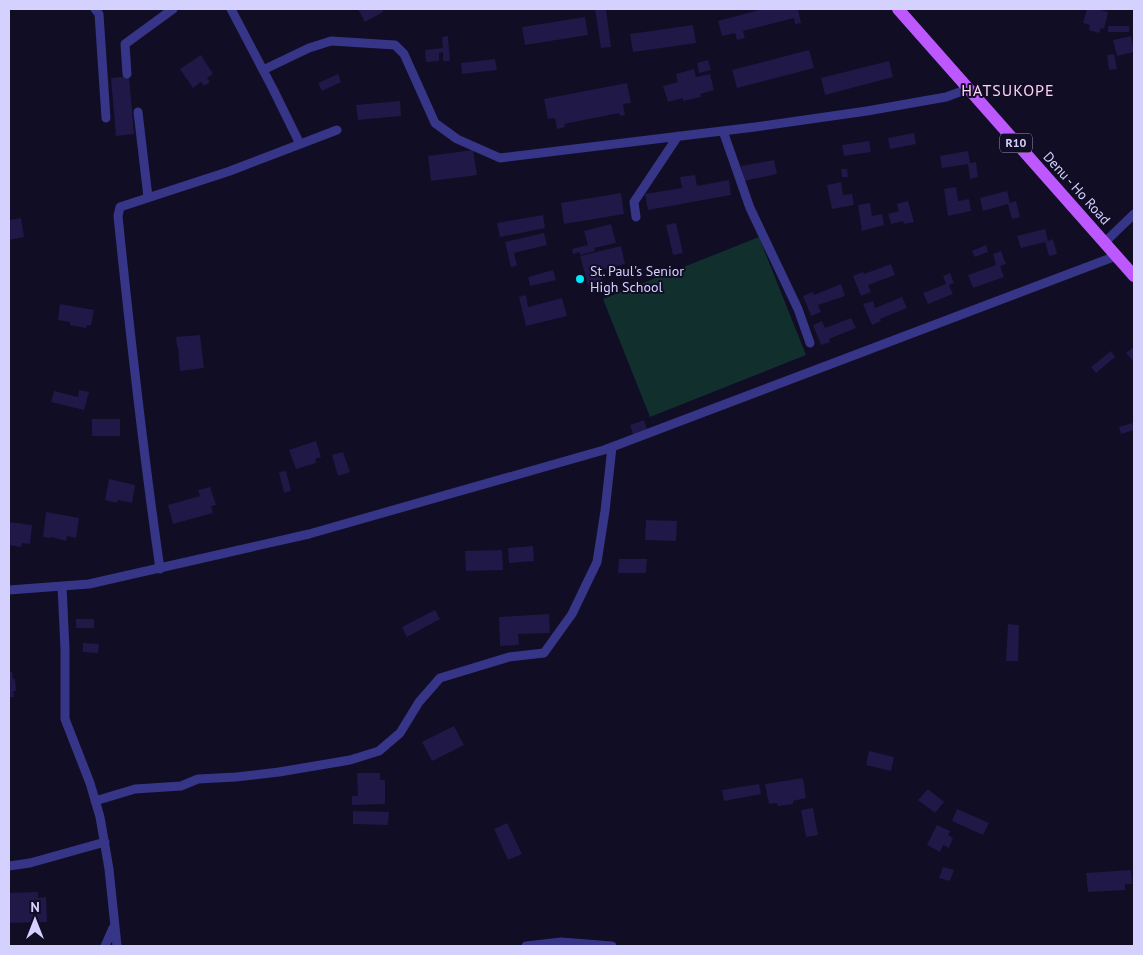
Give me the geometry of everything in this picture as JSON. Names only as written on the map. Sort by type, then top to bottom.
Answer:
[{"type":"main road","name":"Denu - Ho Road","points":[[898,9],[1134,276]]},
{"type":"street","points":[[95,9],[99,14],[106,118]]},
{"type":"street","points":[[127,74],[125,44],[173,9]]},
{"type":"street","points":[[230,9],[264,70],[300,144]]},
{"type":"street","points":[[264,70],[309,48],[331,41],[395,45],[404,54],[435,123],[457,139],[500,158],[867,111],[946,97],[968,89]]},
{"type":"street","points":[[138,112],[148,197]]},
{"type":"street","points":[[160,569],[144,456],[118,216],[120,207],[230,171],[337,130]]},
{"type":"street","points":[[723,130],[750,208],[798,309],[810,343]]},
{"type":"street","points":[[636,217],[634,202],[678,136]]},
{"type":"street","points":[[1105,242],[1134,214]]},
{"type":"street","points":[[9,590],[89,584],[310,534],[612,447],[1116,256]]},
{"type":"street","points":[[95,801],[135,789],[181,786],[198,779],[279,772],[350,760],[379,751],[400,733],[419,702],[440,678],[509,657],[544,653],[572,614],[597,562],[612,447]]},
{"type":"street","points":[[62,586],[65,649],[65,719],[100,817],[109,869],[116,946]]},
{"type":"street","points":[[9,866],[30,863],[105,842]]},
{"type":"street","points":[[106,946],[114,926]]},
{"type":"street","points":[[526,946],[561,942],[612,946]]},
{"type":"green space","points":[[759,237],[806,355],[650,417],[603,299]]},
{"type":"building","points":[[358,9],[382,9],[383,12],[365,22]]},
{"type":"building","points":[[595,9],[606,9],[611,47],[601,48]]},
{"type":"building","points":[[763,9],[798,9],[801,23],[795,24],[794,18],[743,31],[745,38],[737,40],[735,33],[722,36],[718,21]]},
{"type":"building","points":[[1087,9],[1108,12],[1104,29],[1101,28],[1099,33],[1089,30],[1090,25],[1083,23]]},
{"type":"building","points":[[585,17],[588,35],[525,45],[522,27]]},
{"type":"building","points":[[693,25],[696,43],[633,52],[630,34]]},
{"type":"building","points":[[1108,26],[1129,26],[1129,32],[1108,32]]},
{"type":"building","points":[[448,36],[450,61],[443,61],[443,52],[439,53],[439,61],[426,62],[425,50],[443,48],[442,37]]},
{"type":"building","points":[[1131,36],[1134,52],[1117,56],[1113,40]]},
{"type":"building","points":[[809,50],[814,68],[737,88],[732,70]]},
{"type":"building","points":[[1114,54],[1117,69],[1109,70],[1107,55]]},
{"type":"building","points":[[201,55],[213,74],[207,78],[210,82],[204,86],[201,82],[193,88],[180,69]]},
{"type":"building","points":[[495,59],[497,70],[462,74],[461,63]]},
{"type":"building","points":[[708,60],[711,70],[699,73],[697,63]]},
{"type":"building","points":[[889,61],[893,77],[825,95],[821,78]]},
{"type":"building","points":[[694,69],[696,77],[710,74],[714,90],[700,94],[701,97],[683,101],[683,98],[668,102],[663,86],[678,82],[676,74]]},
{"type":"building","points":[[338,74],[341,82],[322,91],[318,83]]},
{"type":"building","points":[[129,76],[134,134],[116,136],[111,78]]},
{"type":"building","points":[[627,83],[631,103],[623,104],[625,115],[620,116],[619,113],[564,124],[565,127],[557,129],[555,118],[548,119],[544,99]]},
{"type":"building","points":[[400,101],[401,116],[358,120],[356,105]]},
{"type":"building","points":[[914,133],[916,144],[890,149],[888,138]]},
{"type":"building","points":[[869,141],[871,152],[844,156],[842,145]]},
{"type":"building","points":[[473,150],[477,175],[431,181],[428,156]]},
{"type":"building","points":[[968,151],[970,163],[976,162],[978,177],[970,179],[968,164],[942,168],[940,156]]},
{"type":"building","points":[[774,160],[777,174],[744,181],[741,166]]},
{"type":"building","points":[[841,169],[847,169],[848,177],[842,177]]},
{"type":"building","points":[[695,175],[697,186],[729,180],[731,195],[648,210],[645,194],[682,188],[680,177]]},
{"type":"building","points":[[841,182],[843,195],[852,194],[854,205],[832,209],[827,185]]},
{"type":"building","points":[[956,187],[958,201],[969,199],[971,211],[948,216],[944,189]]},
{"type":"building","points":[[1007,191],[1010,203],[1016,201],[1020,217],[1012,219],[1008,204],[983,211],[980,198]]},
{"type":"building","points":[[621,193],[624,214],[564,224],[561,203]]},
{"type":"building","points":[[908,201],[914,222],[904,224],[903,221],[891,224],[888,214],[899,211],[897,204]]},
{"type":"building","points":[[870,203],[872,216],[882,214],[884,225],[862,231],[858,205]]},
{"type":"building","points":[[543,215],[545,228],[500,237],[497,223]]},
{"type":"building","points":[[21,218],[24,237],[9,240],[9,220]]},
{"type":"building","points":[[676,223],[683,253],[673,255],[666,225]]},
{"type":"building","points":[[611,224],[616,243],[594,248],[595,251],[580,255],[580,252],[573,254],[572,249],[588,245],[584,231]]},
{"type":"building","points":[[1045,229],[1048,241],[1053,239],[1057,254],[1049,256],[1045,242],[1021,248],[1017,236]]},
{"type":"building","points":[[544,233],[547,245],[514,253],[517,266],[511,267],[505,242]]},
{"type":"building","points":[[986,245],[988,252],[975,257],[972,251]]},
{"type":"building","points":[[621,246],[625,264],[599,270],[602,282],[588,285],[580,256]]},
{"type":"building","points":[[1001,251],[1006,264],[1000,266],[1004,277],[973,288],[968,275],[996,265],[993,254]]},
{"type":"building","points":[[891,264],[895,275],[868,285],[871,292],[861,296],[853,276]]},
{"type":"building","points":[[553,270],[556,280],[530,286],[528,277]]},
{"type":"building","points":[[950,273],[954,283],[949,285],[953,294],[928,304],[923,293],[946,284],[943,276]]},
{"type":"building","points":[[841,284],[845,296],[818,305],[821,312],[811,316],[803,296],[813,292],[814,295]]},
{"type":"building","points":[[526,295],[528,307],[562,298],[567,316],[526,326],[519,297]]},
{"type":"building","points":[[902,297],[907,308],[880,319],[881,321],[872,325],[863,304],[873,301],[875,308]]},
{"type":"building","points":[[60,304],[94,310],[91,325],[87,325],[86,328],[70,325],[70,322],[58,320]]},
{"type":"building","points":[[851,318],[856,328],[829,339],[830,342],[821,345],[813,325],[822,321],[825,328]]},
{"type":"building","points":[[200,335],[204,368],[180,371],[176,337]]},
{"type":"building","points":[[1134,347],[1134,358],[1132,360],[1126,353]]},
{"type":"building","points":[[1111,351],[1115,357],[1096,373],[1091,367]]},
{"type":"building","points":[[79,390],[89,392],[84,410],[51,402],[54,391],[78,397]]},
{"type":"building","points":[[92,419],[120,419],[120,436],[92,436]]},
{"type":"building","points":[[644,420],[647,429],[633,434],[630,425]]},
{"type":"building","points":[[1132,423],[1134,430],[1121,434],[1119,427]]},
{"type":"building","points":[[316,441],[321,457],[315,459],[316,463],[296,469],[289,450]]},
{"type":"building","points":[[343,452],[350,472],[338,476],[332,455]]},
{"type":"building","points":[[286,471],[291,491],[284,493],[279,472]]},
{"type":"building","points":[[109,479],[135,485],[132,503],[118,500],[117,503],[105,500]]},
{"type":"building","points":[[210,487],[216,505],[211,506],[213,513],[173,524],[168,505],[200,496],[198,490]]},
{"type":"building","points":[[46,512],[79,518],[76,538],[67,536],[66,541],[43,537]]},
{"type":"building","points":[[646,520],[677,521],[676,541],[645,540]]},
{"type":"building","points":[[9,522],[32,525],[30,544],[22,543],[21,547],[9,545]]},
{"type":"building","points":[[533,546],[534,561],[509,563],[508,548]]},
{"type":"building","points":[[502,550],[503,570],[466,571],[465,551]]},
{"type":"building","points":[[619,559],[647,559],[646,573],[618,573]]},
{"type":"building","points":[[435,610],[440,619],[407,637],[402,627]]},
{"type":"building","points":[[549,614],[550,633],[518,634],[519,645],[500,646],[499,617]]},
{"type":"building","points":[[76,619],[94,619],[94,628],[76,628]]},
{"type":"building","points":[[1008,624],[1019,625],[1018,661],[1006,661]]},
{"type":"building","points":[[83,643],[99,644],[98,653],[83,652]]},
{"type":"building","points":[[9,672],[12,672],[13,679],[15,679],[16,691],[13,691],[14,697],[9,697]]},
{"type":"building","points":[[454,726],[464,745],[432,761],[422,742]]},
{"type":"building","points":[[869,751],[894,757],[891,771],[866,765]]},
{"type":"building","points":[[357,773],[380,773],[380,780],[385,780],[385,804],[352,805],[352,796],[358,796]]},
{"type":"building","points":[[803,778],[806,798],[793,801],[793,804],[778,806],[777,803],[769,804],[765,784]]},
{"type":"building","points":[[759,784],[761,794],[724,801],[722,790]]},
{"type":"building","points":[[928,789],[944,802],[935,813],[918,800]]},
{"type":"building","points":[[813,808],[818,835],[806,837],[801,810]]},
{"type":"building","points":[[957,809],[989,823],[983,835],[952,821]]},
{"type":"building","points":[[353,811],[389,812],[388,825],[353,824]]},
{"type":"building","points":[[507,823],[522,854],[508,860],[494,829]]},
{"type":"building","points":[[937,825],[950,831],[948,835],[953,838],[949,848],[943,845],[940,852],[927,845]]},
{"type":"building","points":[[943,867],[954,870],[950,881],[939,878]]},
{"type":"building","points":[[1131,870],[1132,884],[1125,884],[1125,890],[1088,892],[1086,873]]},
{"type":"building","points":[[38,892],[38,898],[46,897],[47,922],[9,923],[10,893]]},
{"type":"place","name":"St. Paul's Senior High School","points":[[580,279]]},
{"type":"district","name":"HATSUKOPE","points":[[1008,90]]}]
